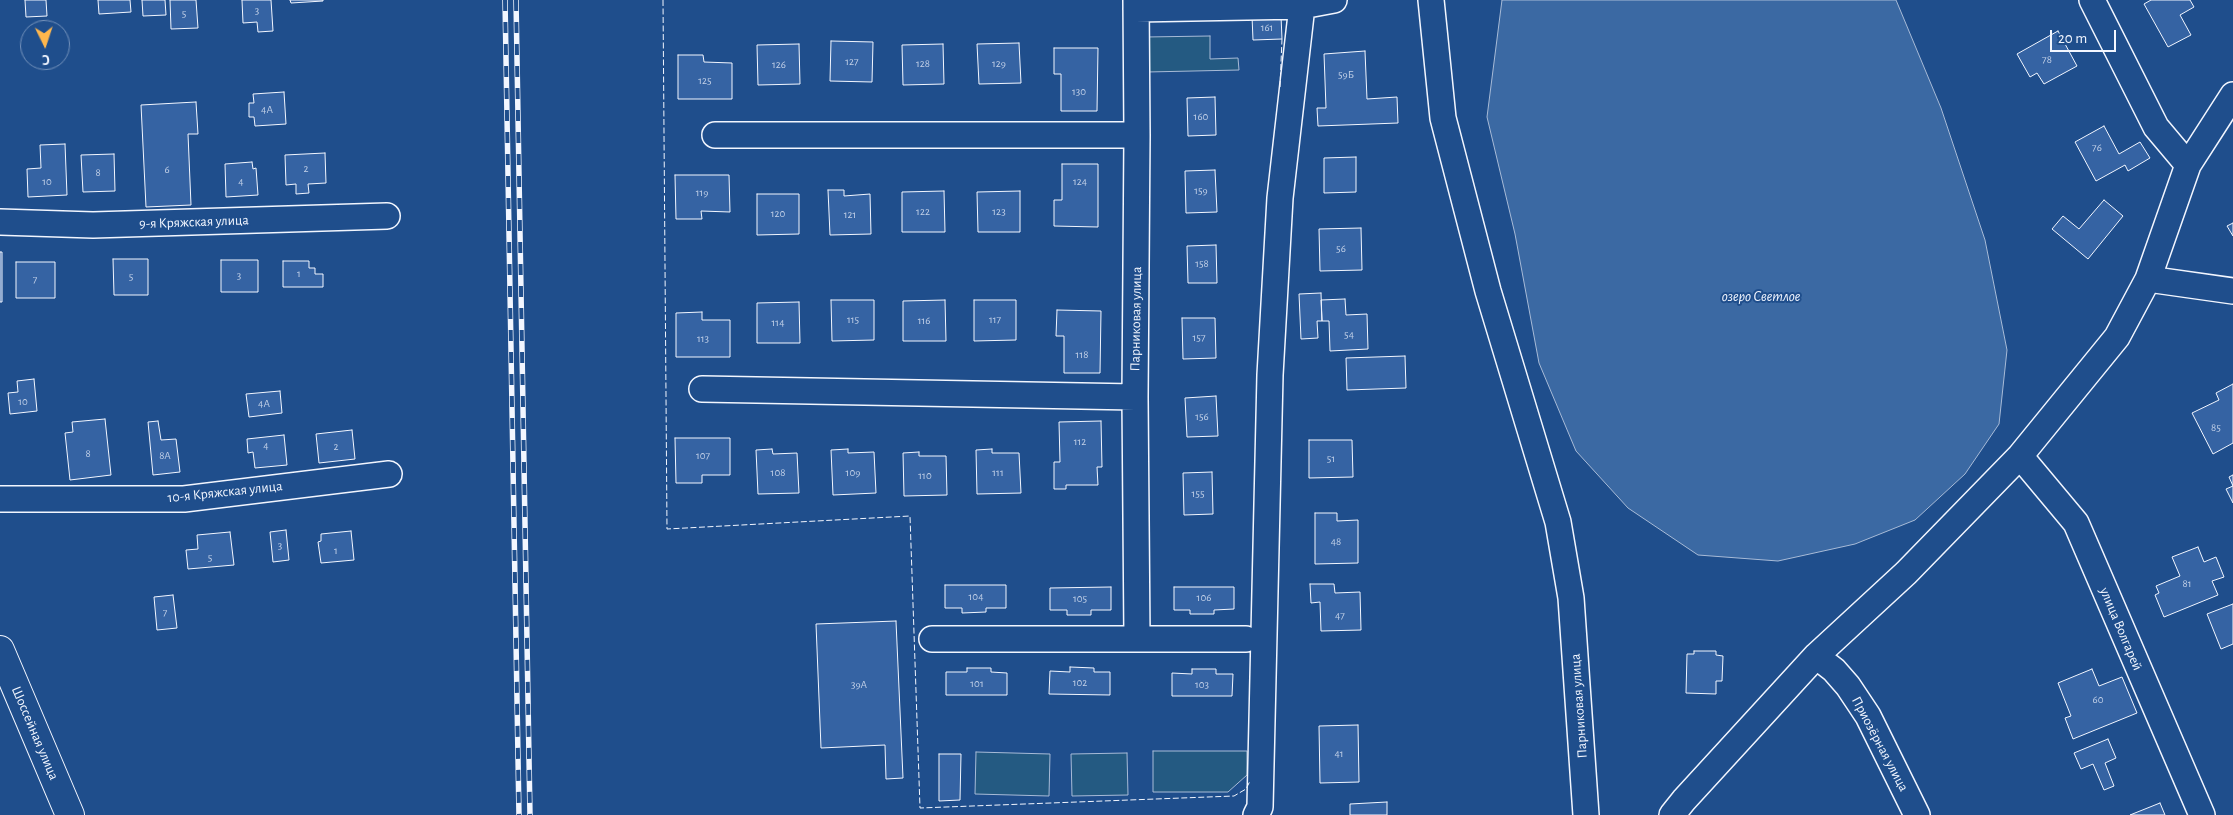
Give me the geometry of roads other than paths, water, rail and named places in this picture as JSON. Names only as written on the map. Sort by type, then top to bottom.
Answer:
[{"type":"main road","name":"Шоссейная улица","points":[[0,650],[70,815]]},
{"type":"street","points":[[1136,4],[1302,6],[1334,0]]},
{"type":"street","name":"Парниковая улица","points":[[1430,0],[1443,118],[1488,291],[1558,522],[1571,598],[1586,815]]},
{"type":"street","points":[[2092,0],[2156,126],[2188,165]]},
{"type":"street","name":"Парниковая улица","points":[[1136,4],[1135,397],[1137,638]]},
{"type":"street","points":[[1256,815],[1260,807],[1270,375],[1280,198],[1302,6]]},
{"type":"street","points":[[1672,815],[1816,656],[1906,573],[2020,456],[2117,337],[2148,279],[2188,165],[2233,95]]},
{"type":"street","points":[[715,135],[1137,135]]},
{"type":"street","name":"9-я Кряжская улица","points":[[0,222],[93,225],[387,216]]},
{"type":"street","points":[[2148,279],[2233,291]]},
{"type":"street","points":[[702,389],[1135,397]]},
{"type":"street","name":"улица Волгарей","points":[[2020,456],[2076,523],[2202,815]]},
{"type":"street","name":"10-я Кряжская улица","points":[[0,499],[184,499],[389,474]]},
{"type":"street","points":[[932,639],[1246,639]]},
{"type":"street","name":"Приозёрная улица","points":[[1816,656],[1834,670],[1848,686],[1868,716],[1917,815]]},
{"type":"water","name":"озеро Светлое","points":[[1502,0],[1896,0],[1941,108],[1985,240],[2007,350],[1999,424],[1965,474],[1915,520],[1855,544],[1778,561],[1698,555],[1628,508],[1576,451],[1539,363],[1515,234],[1487,117]]},
{"type":"railway","points":[[505,0],[519,815]]},
{"type":"railway","points":[[516,0],[530,815]]}]
